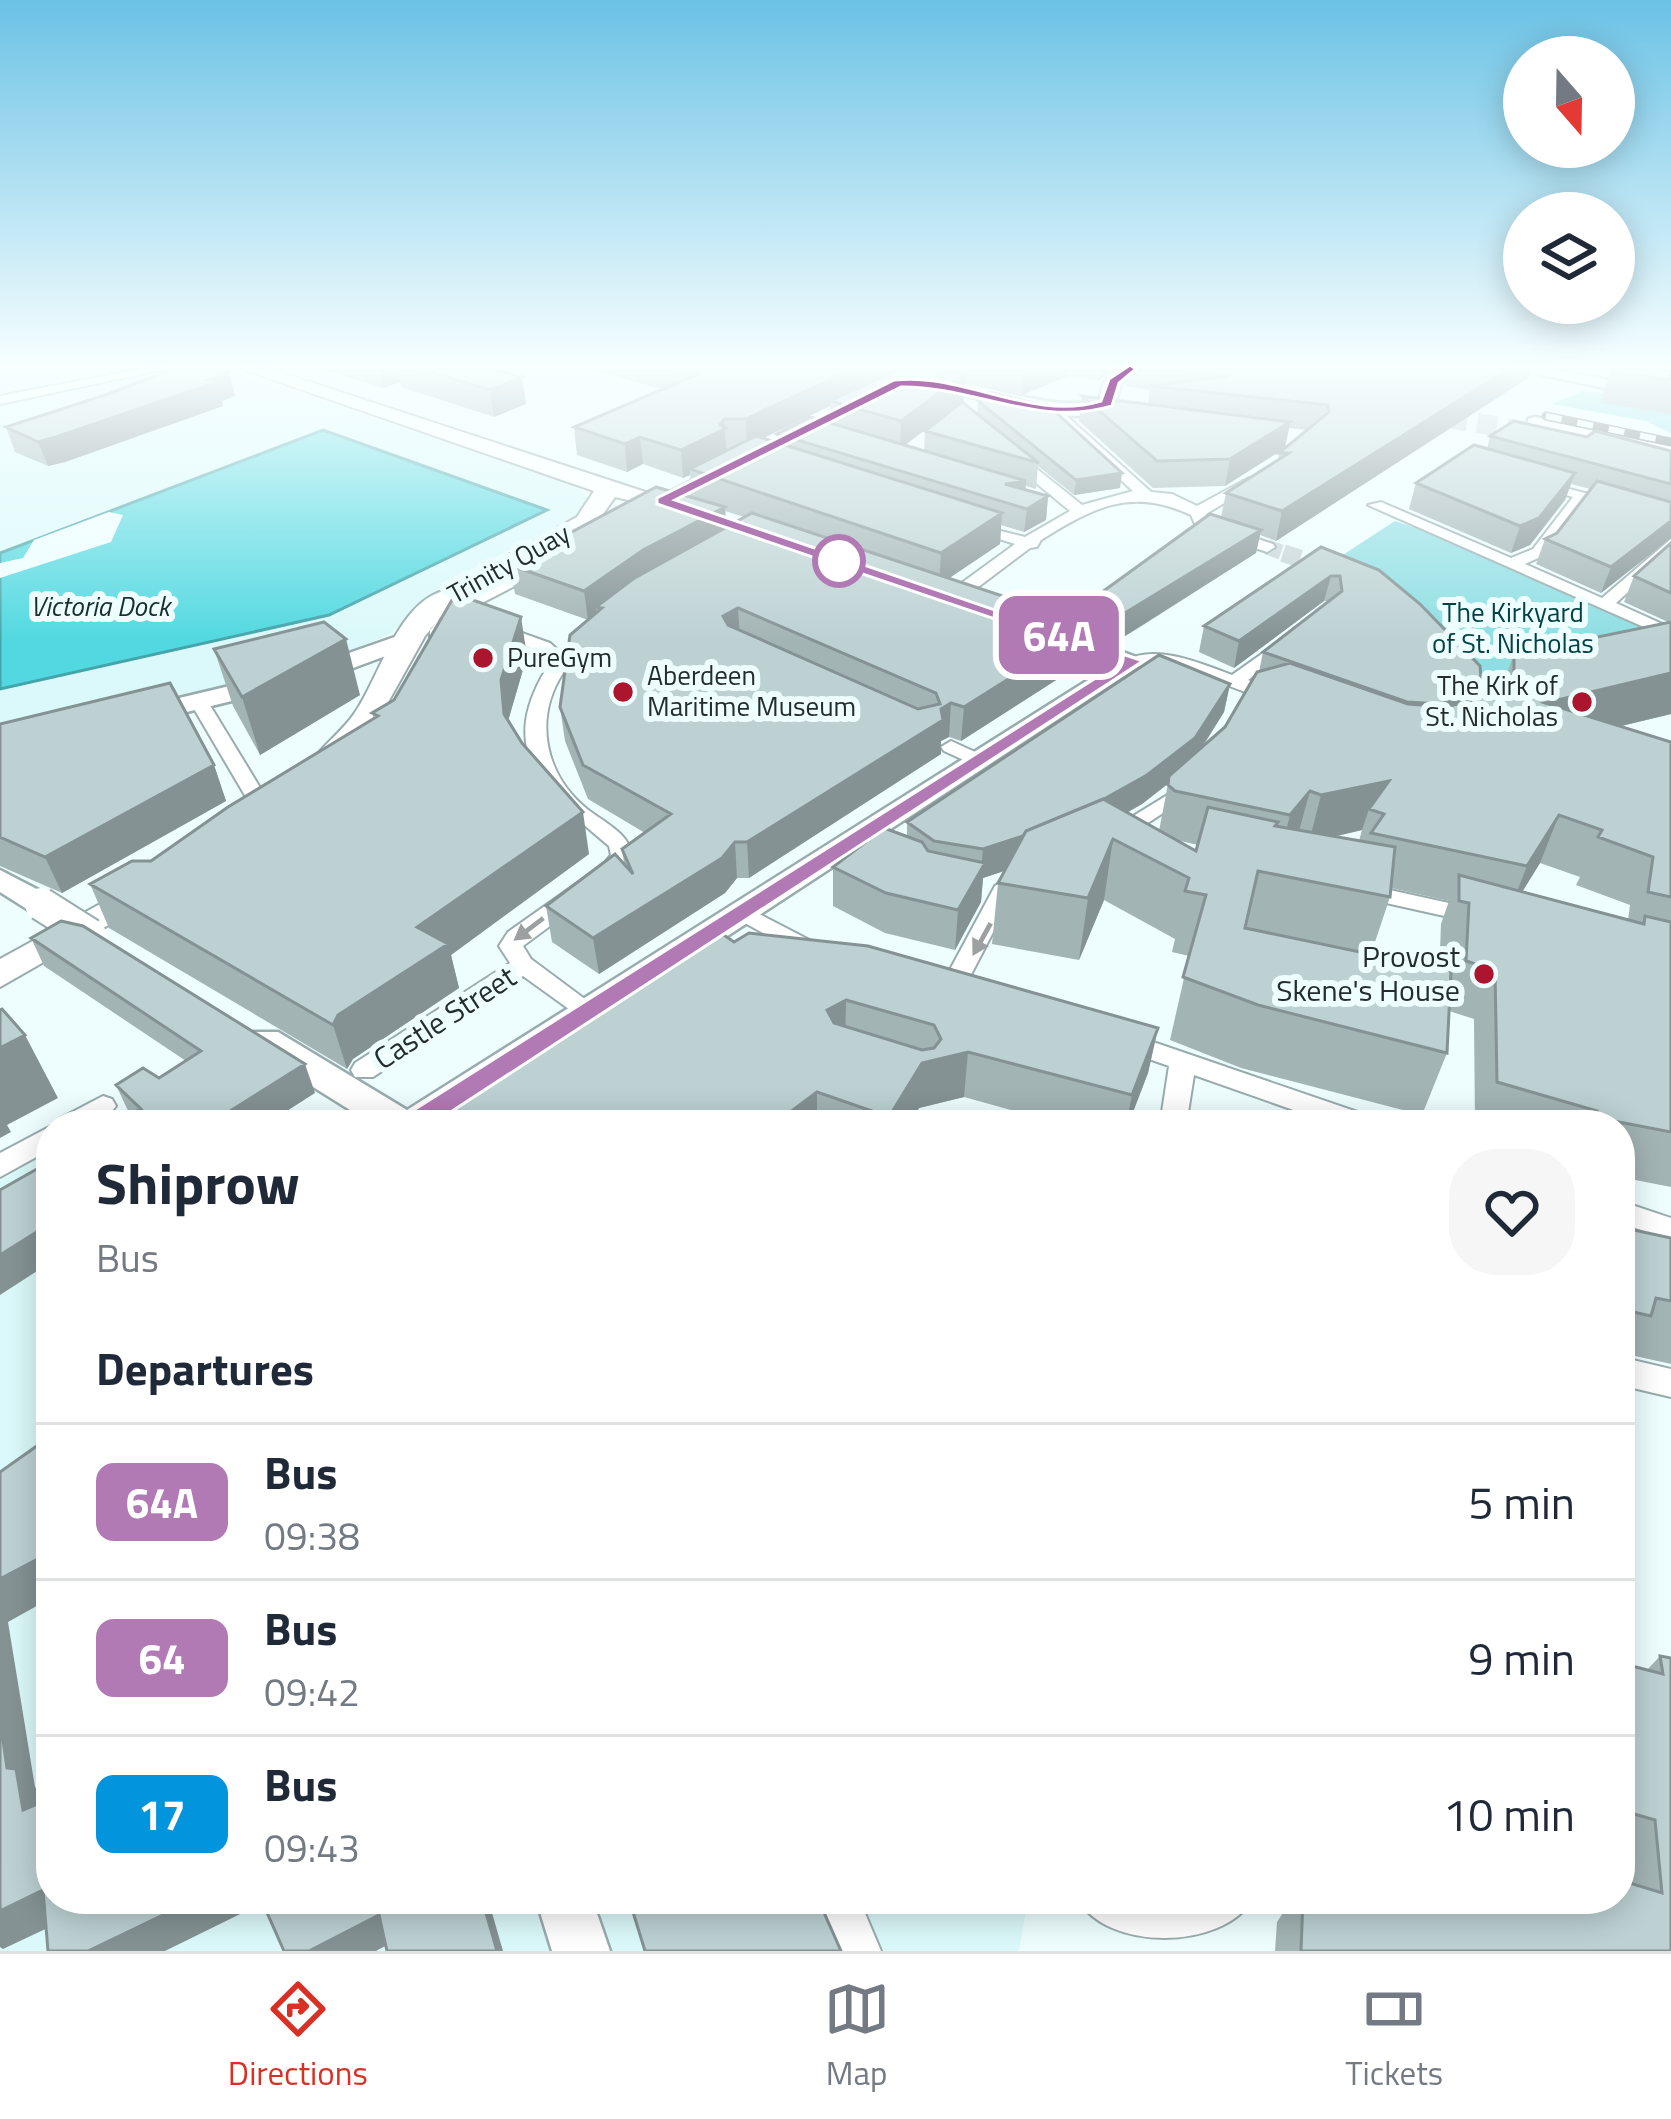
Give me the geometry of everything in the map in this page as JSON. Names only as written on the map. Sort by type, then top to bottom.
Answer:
[{"type":"main road","points":[[526,460],[606,488],[648,496]]},
{"type":"main road","points":[[564,460],[618,478],[648,496]]},
{"type":"main road","name":"Trinity Quay","points":[[277,801],[367,721],[409,639],[442,600],[588,521],[603,505],[606,488]]},
{"type":"main road","name":"Trinity Quay","points":[[475,597],[648,496]]},
{"type":"main road","points":[[277,801],[358,759],[390,726],[442,629],[475,597]]},
{"type":"main road","points":[[0,948],[162,869],[0,974]]},
{"type":"street","points":[[648,496],[728,460]]},
{"type":"street","points":[[1017,460],[1080,511]]},
{"type":"street","points":[[1107,460],[1146,495]]},
{"type":"street","points":[[1196,525],[1276,469]]},
{"type":"street","points":[[1529,480],[1671,520]]},
{"type":"street","points":[[1025,495],[1080,511]]},
{"type":"street","points":[[940,595],[1106,500],[1146,495],[1175,500],[1196,525],[1267,547]]},
{"type":"street","points":[[1514,563],[1539,552],[1582,495]]},
{"type":"street","points":[[648,496],[701,514]]},
{"type":"street","points":[[1376,505],[1671,634]]},
{"type":"street","points":[[950,519],[1031,544]]},
{"type":"street","points":[[1606,604],[1671,544]]},
{"type":"street","points":[[940,595],[978,608]]},
{"type":"street","points":[[475,597],[483,622],[544,647],[558,660]]},
{"type":"street","points":[[523,965],[512,951],[512,941],[618,865],[619,844],[568,802],[539,759],[533,735],[536,712],[558,660],[614,616]]},
{"type":"street","points":[[1061,630],[1080,617]]},
{"type":"street","points":[[1022,623],[1135,661],[1183,664],[1305,708]]},
{"type":"street","points":[[1234,682],[1311,623]]},
{"type":"street","points":[[111,723],[317,673],[409,639]]},
{"type":"street","points":[[431,1110],[1135,661]]},
{"type":"street","points":[[199,701],[277,801]]},
{"type":"street","points":[[951,747],[979,760]]},
{"type":"street","points":[[1152,844],[1103,839],[1182,794],[1199,776]]},
{"type":"street","points":[[858,838],[886,854]]},
{"type":"street","points":[[0,879],[125,956]]},
{"type":"street","points":[[976,892],[1015,880],[941,989],[983,1000]]},
{"type":"street","points":[[1333,885],[1506,923]]},
{"type":"street","points":[[742,912],[801,947],[842,960]]},
{"type":"street","name":"Castle Street","points":[[364,1070],[523,965],[590,1011]]},
{"type":"street","points":[[230,1020],[382,1110]]},
{"type":"street","points":[[1090,1030],[1323,1110]]},
{"type":"street","points":[[1176,1110],[1184,1061]]},
{"type":"street","points":[[96,1110],[103,1106]]},
{"type":"street","points":[[0,1166],[36,1150]]},
{"type":"street","points":[[1635,1216],[1671,1228]]},
{"type":"street","points":[[1635,1375],[1671,1383]]},
{"type":"street","points":[[569,1914],[581,1951]]},
{"type":"street","points":[[845,1914],[860,1951]]},
{"type":"street","points":[[1116,1914],[1137,1933],[1158,1940],[1181,1940],[1206,1930],[1219,1914]]},
{"type":"shaded area","points":[[0,460],[501,460],[576,485],[589,501],[581,513],[459,576],[390,634],[311,668],[0,743]]},
{"type":"shaded area","points":[[36,1160],[36,1914],[1025,1914],[1019,1951],[0,1951],[0,1180]]},
{"type":"green space","name":"The Kirkyard of St. Nicholas","points":[[1395,521],[1449,539],[1671,640],[1494,701],[1488,686],[1407,597],[1332,562]]},
{"type":"water","name":"Victoria Dock","points":[[244,460],[407,460],[547,510],[329,615],[0,689],[0,553]]},
{"type":"pier","points":[[109,512],[123,515],[111,542],[0,578],[0,563],[23,558],[34,540]]},
{"type":"building","points":[[708,460],[833,460],[1002,513],[941,553],[690,469]]},
{"type":"building","points":[[864,460],[955,460],[1026,481],[1005,484],[1048,496],[1027,509]]},
{"type":"building","points":[[1051,460],[1108,460],[1122,473],[1076,480]]},
{"type":"building","points":[[1278,460],[1363,460],[1282,511],[1226,493]]},
{"type":"building","points":[[1451,460],[1528,460],[1575,473],[1539,518],[1520,526],[1416,483]]},
{"type":"building","points":[[1581,460],[1671,460],[1671,484]]},
{"type":"building","points":[[1597,481],[1671,502],[1671,521],[1611,567],[1545,539],[1557,533]]},
{"type":"building","points":[[656,487],[725,507],[643,550],[584,591],[510,565]]},
{"type":"building","points":[[752,513],[1093,626],[964,707],[951,703],[941,709],[943,720],[747,842],[735,842],[722,858],[593,938],[546,906],[615,854],[633,874],[622,849],[671,814],[583,765],[560,707],[570,635],[602,608],[596,607],[633,579]],"holes":[[[738,608],[936,693],[940,704],[918,709],[728,625],[723,616]]]},
{"type":"building","points":[[1210,514],[1261,530],[1115,619],[1080,608]]},
{"type":"building","points":[[1671,543],[1671,593],[1634,576]]},
{"type":"building","points":[[1321,547],[1379,570],[1420,604],[1480,666],[1482,694],[1440,704],[1407,702],[1263,652],[1342,591],[1340,576],[1331,576],[1239,641],[1204,626]]},
{"type":"building","points":[[470,599],[521,617],[501,680],[504,714],[522,743],[583,812],[417,927],[448,944],[338,1015],[333,1025],[90,884],[132,861],[151,861],[228,807],[378,716],[372,713],[394,700],[452,600]]},
{"type":"building","points":[[324,622],[346,639],[242,697],[214,649]]},
{"type":"building","points":[[1671,622],[1671,673],[1545,703],[1671,742],[1671,897],[1648,892],[1653,857],[1598,837],[1602,830],[1559,815],[1527,866],[1371,833],[1384,814],[1369,809],[1389,781],[1321,795],[1310,791],[1290,815],[1175,791],[1168,785],[1169,776],[1225,727],[1257,672],[1290,663],[1408,704],[1446,707],[1514,689],[1514,654]]},
{"type":"building","points":[[1159,655],[1230,684],[1195,738],[1147,775],[1023,836],[983,849],[934,841],[907,822]]},
{"type":"building","points":[[170,683],[214,765],[45,857],[0,837],[0,724]]},
{"type":"building","points":[[1103,799],[1196,851],[1208,807],[1278,822],[1275,826],[1395,847],[1390,897],[1258,871],[1245,928],[1451,971],[1447,1053],[1258,1005],[1183,977],[1206,895],[1185,891],[1189,878],[1113,839],[1088,898],[998,883],[1026,831]]},
{"type":"building","points":[[884,828],[922,842],[928,851],[985,863],[958,910],[886,893],[833,867]]},
{"type":"building","points":[[1459,875],[1644,924],[1645,916],[1671,922],[1671,1132],[1635,1125],[1635,1110],[1594,1110],[1497,1082],[1495,970],[1466,961],[1469,903],[1459,901]]},
{"type":"building","points":[[61,921],[83,926],[305,1064],[232,1110],[139,1110],[116,1085],[143,1068],[159,1078],[201,1051],[31,938]]},
{"type":"building","points":[[718,931],[734,942],[749,933],[868,946],[1158,1028],[1132,1095],[968,1052],[922,1063],[893,1110],[869,1110],[817,1092],[793,1110],[441,1110]],"holes":[[[846,1000],[934,1025],[941,1039],[934,1048],[922,1050],[834,1023],[827,1010]]]},
{"type":"building","points":[[0,1010],[25,1035],[0,1048]]},
{"type":"building","points":[[36,1170],[36,1232],[0,1255],[0,1190]]},
{"type":"building","points":[[1635,1230],[1671,1238],[1671,1301],[1656,1298],[1651,1316],[1635,1312]]},
{"type":"building","points":[[36,1447],[36,1560],[0,1579],[0,1472]]},
{"type":"building","points":[[1660,1656],[1671,1658],[1671,1951],[1301,1951],[1302,1914],[1635,1914],[1635,1885],[1662,1893],[1655,1820],[1635,1814],[1635,1667],[1663,1674]]},
{"type":"building","points":[[0,1720],[7,1768],[16,1769],[23,1810],[36,1804],[36,1893],[0,1911]]},
{"type":"building","points":[[45,1914],[165,1914],[88,1951],[48,1951]]},
{"type":"building","points":[[268,1914],[486,1914],[497,1951],[387,1951],[379,1915],[309,1951],[284,1951]]},
{"type":"building","points":[[634,1914],[825,1914],[841,1951],[645,1951]]},
{"type":"tunnel","points":[[1267,547],[1292,556]]},
{"type":"tunnel","points":[[1283,553],[1292,556]]},
{"type":"tunnel","points":[[1292,556],[1325,567]]},
{"type":"bus line","name":"64A","points":[[434,1110],[1135,661],[662,501],[744,460]]},
{"type":"place","name":"PureGym","points":[[483,658]]},
{"type":"place","name":"Aberdeen Maritime Museum","points":[[623,692]]},
{"type":"place","name":"The Kirk of St. Nicholas","points":[[1582,702]]},
{"type":"place","name":"Provost Skene's House","points":[[1484,974]]}]
